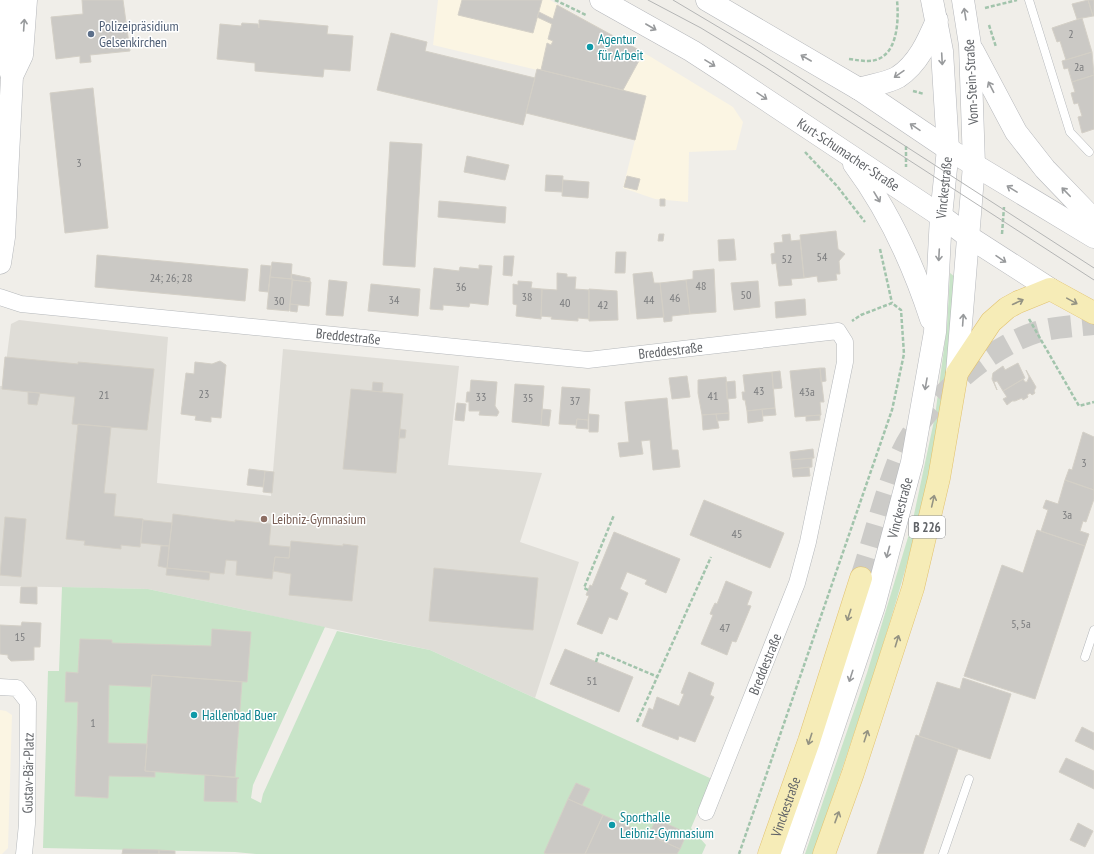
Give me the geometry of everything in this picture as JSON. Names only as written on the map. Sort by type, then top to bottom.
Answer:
[{"type":"main road","points":[[0,263],[5,230],[10,61],[18,0]]},
{"type":"main road","points":[[707,0],[859,89],[948,149],[1061,219],[1094,237]]},
{"type":"main road","name":"Vom-Stein-Straße","points":[[973,2],[970,45],[974,164]]},
{"type":"main road","name":"Kurt-Schumacher-Straße","points":[[596,9],[692,51],[941,216],[969,237],[1050,289],[1094,313]]},
{"type":"main road","points":[[859,89],[898,77],[916,61],[929,40],[934,10]]},
{"type":"main road","name":"Vom-Stein-Straße","points":[[934,10],[942,51],[948,149]]},
{"type":"main road","points":[[970,45],[1016,132],[1045,169],[1094,220]]},
{"type":"main road","name":"Vinckestraße","points":[[791,854],[874,606],[912,462],[935,332],[941,216],[948,149]]},
{"type":"main road","points":[[847,154],[868,182],[912,265],[935,332]]},
{"type":"main road","name":"Vinckestraße","points":[[824,854],[856,766],[913,588],[939,478],[957,373],[974,164]]},
{"type":"main road","points":[[957,373],[991,322],[1007,308],[1050,289]]},
{"type":"main road","name":"Vinckestraße","points":[[769,854],[809,741],[861,578]]},
{"type":"street","name":"Breddestraße","points":[[0,297],[21,304],[588,360],[838,331],[845,342],[845,362],[808,542],[799,576],[706,812]]},
{"type":"street","name":"Gustav-Bär-Platz","points":[[0,687],[17,688],[28,702],[27,824],[24,854]]},
{"type":"lane","points":[[1029,0],[1070,132],[1089,152]]},
{"type":"lane","points":[[1086,657],[1094,630]]},
{"type":"lane","points":[[943,854],[969,779]]},
{"type":"path","points":[[554,0],[596,9]]},
{"type":"path","points":[[883,57],[891,49],[899,20],[897,0]]},
{"type":"path","points":[[973,2],[984,8],[1017,0]]},
{"type":"path","points":[[984,8],[986,16]]},
{"type":"path","points":[[989,23],[998,52]]},
{"type":"path","points":[[803,150],[838,186],[870,228]]},
{"type":"path","points":[[739,854],[892,410],[904,354],[901,310],[892,304],[879,248]]},
{"type":"path","points":[[838,331],[861,315],[892,304]]},
{"type":"path","points":[[588,590],[584,588],[614,515]]},
{"type":"path","points":[[636,722],[712,558]]},
{"type":"path","points":[[596,662],[599,652],[658,677]]},
{"type":"shaded area","points":[[438,0],[550,0],[651,57],[733,107],[743,122],[736,150],[689,152],[688,202],[655,199],[623,188],[646,96],[433,45]]},
{"type":"shaded area","name":"Leibniz-Gymnasium","points":[[19,320],[168,337],[157,483],[271,496],[283,349],[459,366],[448,465],[542,473],[520,542],[579,562],[535,698],[430,650],[148,589],[0,586],[0,386],[3,386],[11,324]]},
{"type":"shaded area","points":[[0,710],[6,711],[12,715],[8,848],[2,854],[0,854]]},
{"type":"green space","points":[[950,273],[955,277],[945,384],[939,427],[924,500],[896,602],[864,703],[813,854],[805,854],[867,673],[912,524],[935,416],[947,326]]},
{"type":"green space","points":[[62,587],[148,589],[325,627],[253,785],[251,798],[261,803],[263,794],[337,631],[430,650],[712,779],[691,828],[706,845],[702,854],[256,854],[235,852],[43,848],[48,671],[59,671]]},
{"type":"building","name":"Polizeipräsidium Gelsenkirchen","points":[[82,0],[123,0],[130,51],[90,55],[91,62],[80,63],[80,56],[56,59],[51,17],[83,14]]},
{"type":"building","points":[[462,0],[542,0],[533,33],[458,15]]},
{"type":"building","points":[[1088,0],[1094,0],[1094,16],[1093,16]]},
{"type":"building","points":[[1088,0],[1093,16],[1077,19],[1072,4]]},
{"type":"building","name":"Agentur für Arbeit","points":[[557,5],[639,50],[636,54],[641,57],[623,90],[541,70],[547,43],[551,45],[553,41],[548,39],[552,24],[537,17],[539,12],[553,19]]},
{"type":"building","points":[[1082,18],[1092,52],[1066,60],[1060,41],[1057,42],[1052,28]]},
{"type":"building","points":[[259,20],[328,26],[327,34],[353,36],[350,71],[324,69],[323,77],[255,71],[255,63],[217,59],[220,24],[241,26],[242,23],[258,24],[259,28]]},
{"type":"building","points":[[391,33],[427,42],[425,51],[535,78],[523,125],[377,90]]},
{"type":"building","points":[[1092,52],[1094,75],[1072,82],[1068,68],[1064,69],[1062,61]]},
{"type":"building","points":[[537,69],[646,96],[635,140],[526,113]]},
{"type":"building","points":[[1094,75],[1094,129],[1082,133],[1078,117],[1082,116],[1078,103],[1074,104],[1071,93],[1075,92],[1072,82]]},
{"type":"building","points":[[93,88],[108,228],[65,233],[50,93]]},
{"type":"building","points":[[390,142],[422,144],[415,267],[383,265]]},
{"type":"building","points":[[467,156],[509,165],[505,180],[464,172]]},
{"type":"building","points":[[546,175],[563,176],[562,192],[545,191]]},
{"type":"building","points":[[627,176],[640,179],[637,190],[624,187]]},
{"type":"building","points":[[563,180],[589,182],[588,198],[562,196]]},
{"type":"building","points":[[660,199],[665,199],[665,206],[660,206]]},
{"type":"building","points":[[439,201],[506,207],[505,223],[438,217]]},
{"type":"building","points":[[836,231],[838,249],[845,254],[839,261],[840,274],[836,274],[837,280],[818,282],[817,276],[804,278],[800,235]]},
{"type":"building","points":[[659,234],[664,234],[663,241],[658,241]]},
{"type":"building","points":[[790,234],[791,241],[800,240],[804,278],[791,279],[792,285],[779,286],[776,263],[772,264],[771,254],[775,253],[774,243],[783,242],[782,235]]},
{"type":"building","points":[[734,239],[736,260],[719,261],[718,240]]},
{"type":"building","points":[[616,252],[626,252],[625,273],[615,273]]},
{"type":"building","points":[[97,255],[248,269],[245,301],[95,287]]},
{"type":"building","points":[[504,256],[514,256],[512,276],[503,275]]},
{"type":"building","points":[[272,262],[292,264],[291,279],[270,277]]},
{"type":"building","points":[[261,265],[271,266],[268,292],[259,291]]},
{"type":"building","points":[[479,265],[492,266],[488,305],[470,303],[469,307],[443,305],[443,310],[430,309],[434,268],[459,271],[460,267],[479,269]]},
{"type":"building","points":[[714,269],[716,312],[690,314],[686,280],[693,279],[693,271]]},
{"type":"building","points":[[652,272],[654,283],[660,283],[664,317],[637,319],[633,274]]},
{"type":"building","points":[[557,273],[567,274],[567,277],[576,277],[575,289],[589,290],[589,319],[578,318],[578,321],[551,319],[552,317],[541,316],[542,289],[557,290]]},
{"type":"building","points":[[291,274],[310,278],[310,282],[292,280]]},
{"type":"building","points":[[270,277],[293,279],[289,311],[267,309]]},
{"type":"building","points":[[292,280],[311,282],[309,306],[290,304]]},
{"type":"building","points":[[329,280],[347,282],[343,316],[326,315]]},
{"type":"building","points":[[686,280],[690,314],[672,316],[672,321],[664,322],[660,283]]},
{"type":"building","points":[[518,281],[532,282],[531,288],[542,289],[541,319],[516,316],[517,305],[513,304],[513,284],[518,285]]},
{"type":"building","points":[[758,281],[760,307],[734,310],[731,283]]},
{"type":"building","points":[[371,284],[420,289],[418,316],[368,311]]},
{"type":"building","points":[[589,289],[617,291],[618,320],[589,321]]},
{"type":"building","points":[[805,299],[806,315],[776,318],[775,302]]},
{"type":"building","points":[[290,304],[298,305],[297,312],[290,311]]},
{"type":"building","points":[[5,357],[154,369],[147,430],[72,424],[75,397],[2,389]]},
{"type":"building","points":[[220,361],[226,365],[221,418],[211,417],[211,422],[195,420],[196,416],[181,414],[186,373],[194,374],[195,362],[212,364]]},
{"type":"building","points":[[1018,363],[1025,378],[1003,391],[997,381],[994,382],[997,390],[992,379],[993,373],[1003,366],[1005,370]]},
{"type":"building","points":[[820,368],[825,368],[826,381],[821,382]]},
{"type":"building","points":[[820,368],[824,402],[820,402],[821,415],[795,417],[790,371]]},
{"type":"building","points":[[1026,370],[1036,387],[1034,391],[1035,393],[1032,395],[1030,393],[1027,395],[1028,397],[1023,400],[1022,398],[1012,401],[1007,405],[1003,399],[1007,397],[1003,391],[1023,379],[1027,382],[1029,377]]},
{"type":"building","points":[[780,371],[782,388],[773,389],[772,372]]},
{"type":"building","points":[[772,372],[775,408],[747,411],[742,392],[745,392],[743,375]]},
{"type":"building","points":[[687,376],[690,397],[672,399],[669,378]]},
{"type":"building","points":[[726,377],[729,413],[702,415],[698,393],[698,380]]},
{"type":"building","points":[[471,380],[497,382],[495,406],[499,412],[497,416],[479,415],[480,411],[469,411],[469,402],[466,402],[467,392],[470,392]]},
{"type":"building","points":[[735,381],[736,398],[727,399],[726,382]]},
{"type":"building","points":[[373,382],[383,383],[382,392],[372,391]]},
{"type":"building","points":[[515,384],[544,386],[541,425],[512,422]]},
{"type":"building","points":[[562,387],[590,389],[588,420],[577,419],[576,425],[559,424]]},
{"type":"building","points":[[351,389],[403,394],[396,473],[343,469]]},
{"type":"building","points":[[28,392],[40,393],[37,405],[28,404]]},
{"type":"building","points":[[667,398],[672,450],[678,450],[680,467],[653,470],[650,440],[641,441],[643,454],[620,457],[618,443],[629,442],[625,402]]},
{"type":"building","points":[[457,403],[466,404],[464,421],[455,420]]},
{"type":"building","points":[[775,408],[776,415],[763,416],[762,409]]},
{"type":"building","points":[[542,409],[551,410],[549,426],[541,425]]},
{"type":"building","points":[[762,409],[763,421],[748,423],[747,411]]},
{"type":"building","points":[[729,413],[729,420],[717,421],[716,414]]},
{"type":"building","points":[[589,414],[599,415],[598,432],[589,432]]},
{"type":"building","points":[[716,414],[719,428],[703,430],[702,415]]},
{"type":"building","points":[[820,415],[820,420],[806,421],[806,416]]},
{"type":"building","points":[[577,419],[588,420],[588,429],[576,428]]},
{"type":"building","points":[[78,424],[111,427],[104,493],[116,494],[114,516],[143,519],[140,547],[121,545],[121,549],[84,545],[85,541],[66,539]]},
{"type":"building","points":[[400,429],[406,430],[405,438],[399,438]]},
{"type":"building","points":[[1083,432],[1094,437],[1094,490],[1065,480],[1069,469],[1072,470]]},
{"type":"building","points":[[813,449],[814,458],[791,460],[790,452]]},
{"type":"building","points":[[812,458],[812,467],[792,469],[791,460]]},
{"type":"building","points":[[809,467],[810,476],[793,477],[792,469]]},
{"type":"building","points":[[249,469],[265,471],[263,487],[247,485]]},
{"type":"building","points":[[265,471],[274,472],[272,493],[263,492]]},
{"type":"building","points":[[1065,480],[1094,490],[1094,499],[1086,522],[1083,521],[1080,531],[1089,534],[1085,546],[1041,531],[1048,510],[1043,508],[1046,500],[1058,504]]},
{"type":"building","points":[[704,500],[784,533],[770,568],[690,535]]},
{"type":"building","points":[[173,514],[235,522],[235,520],[271,524],[269,545],[290,547],[289,558],[275,557],[272,579],[236,575],[237,561],[226,560],[224,574],[167,568]]},
{"type":"building","points":[[5,517],[26,519],[21,577],[0,575]]},
{"type":"building","points":[[143,520],[172,523],[169,546],[141,543]]},
{"type":"building","points":[[1037,530],[1085,546],[1035,699],[964,676],[1002,565],[1023,573]]},
{"type":"building","points":[[614,532],[680,559],[666,593],[645,584],[647,580],[627,572],[620,589],[628,593],[617,620],[609,617],[602,634],[577,624],[589,596],[586,595],[590,585],[592,586]]},
{"type":"building","points":[[291,541],[358,546],[352,601],[289,595],[291,574],[273,571],[275,557],[289,558]]},
{"type":"building","points":[[161,546],[169,546],[167,568],[158,566]]},
{"type":"building","points":[[167,568],[210,572],[209,580],[166,575]]},
{"type":"building","points":[[434,568],[538,578],[533,630],[429,621]]},
{"type":"building","points":[[726,581],[752,592],[747,605],[751,606],[736,642],[732,641],[727,655],[701,644],[713,615],[710,614],[715,603],[717,604]]},
{"type":"building","points":[[21,587],[37,587],[37,604],[20,603]]},
{"type":"building","points":[[22,622],[41,623],[40,647],[34,647],[34,660],[11,661],[8,658],[8,655],[0,654],[0,625],[21,626]]},
{"type":"building","points":[[212,629],[251,632],[247,682],[152,675],[151,687],[109,685],[108,743],[147,744],[145,771],[155,772],[155,777],[109,776],[108,798],[75,796],[78,702],[65,702],[66,672],[78,673],[80,639],[112,640],[112,643],[211,646]]},
{"type":"building","points":[[565,649],[633,677],[619,712],[550,684]]},
{"type":"building","points":[[689,672],[714,683],[710,695],[714,697],[695,742],[679,736],[678,740],[642,726],[649,708],[653,710],[657,697],[679,706],[684,694],[681,693]]},
{"type":"building","name":"Hallenbad Buer","points":[[152,675],[242,682],[235,777],[145,771]]},
{"type":"building","points":[[963,678],[1011,694],[990,759],[919,736],[937,682],[960,689]]},
{"type":"building","points":[[1082,727],[1094,733],[1094,750],[1075,741]]},
{"type":"building","points":[[916,735],[958,749],[923,854],[877,854]]},
{"type":"building","points":[[1066,758],[1094,771],[1094,789],[1059,772]]},
{"type":"building","points":[[205,775],[239,778],[237,779],[236,801],[238,802],[204,801]]},
{"type":"building","points":[[576,783],[590,789],[582,805],[568,799]]},
{"type":"building","points":[[568,799],[603,815],[585,854],[544,853]]},
{"type":"building","name":"Sporthalle Leibniz-Gymnasium","points":[[603,815],[680,849],[677,854],[585,854]]},
{"type":"building","points":[[656,819],[687,833],[680,849],[649,835]]},
{"type":"building","points":[[1078,823],[1093,831],[1085,847],[1070,840]]},
{"type":"building","points":[[123,849],[159,850],[159,854],[122,854]]},
{"type":"building","points":[[159,850],[175,851],[175,854],[159,854]]},
{"type":"tunnel","points":[[861,578],[899,459],[922,420],[938,401],[956,382],[976,366],[996,351],[1017,340],[1044,330],[1094,324]]},
{"type":"tram line","points":[[648,0],[701,28],[765,67],[1094,280]]},
{"type":"tram line","points":[[673,0],[752,47],[1094,268]]},
{"type":"place","name":"Polizeipräsidium Gelsenkirchen","points":[[91,34]]},
{"type":"place","name":"Agentur für Arbeit","points":[[590,47]]},
{"type":"place","name":"Leibniz-Gymnasium","points":[[264,519]]},
{"type":"place","name":"Hallenbad Buer","points":[[194,715]]},
{"type":"place","name":"Sporthalle Leibniz-Gymnasium","points":[[612,825]]}]
